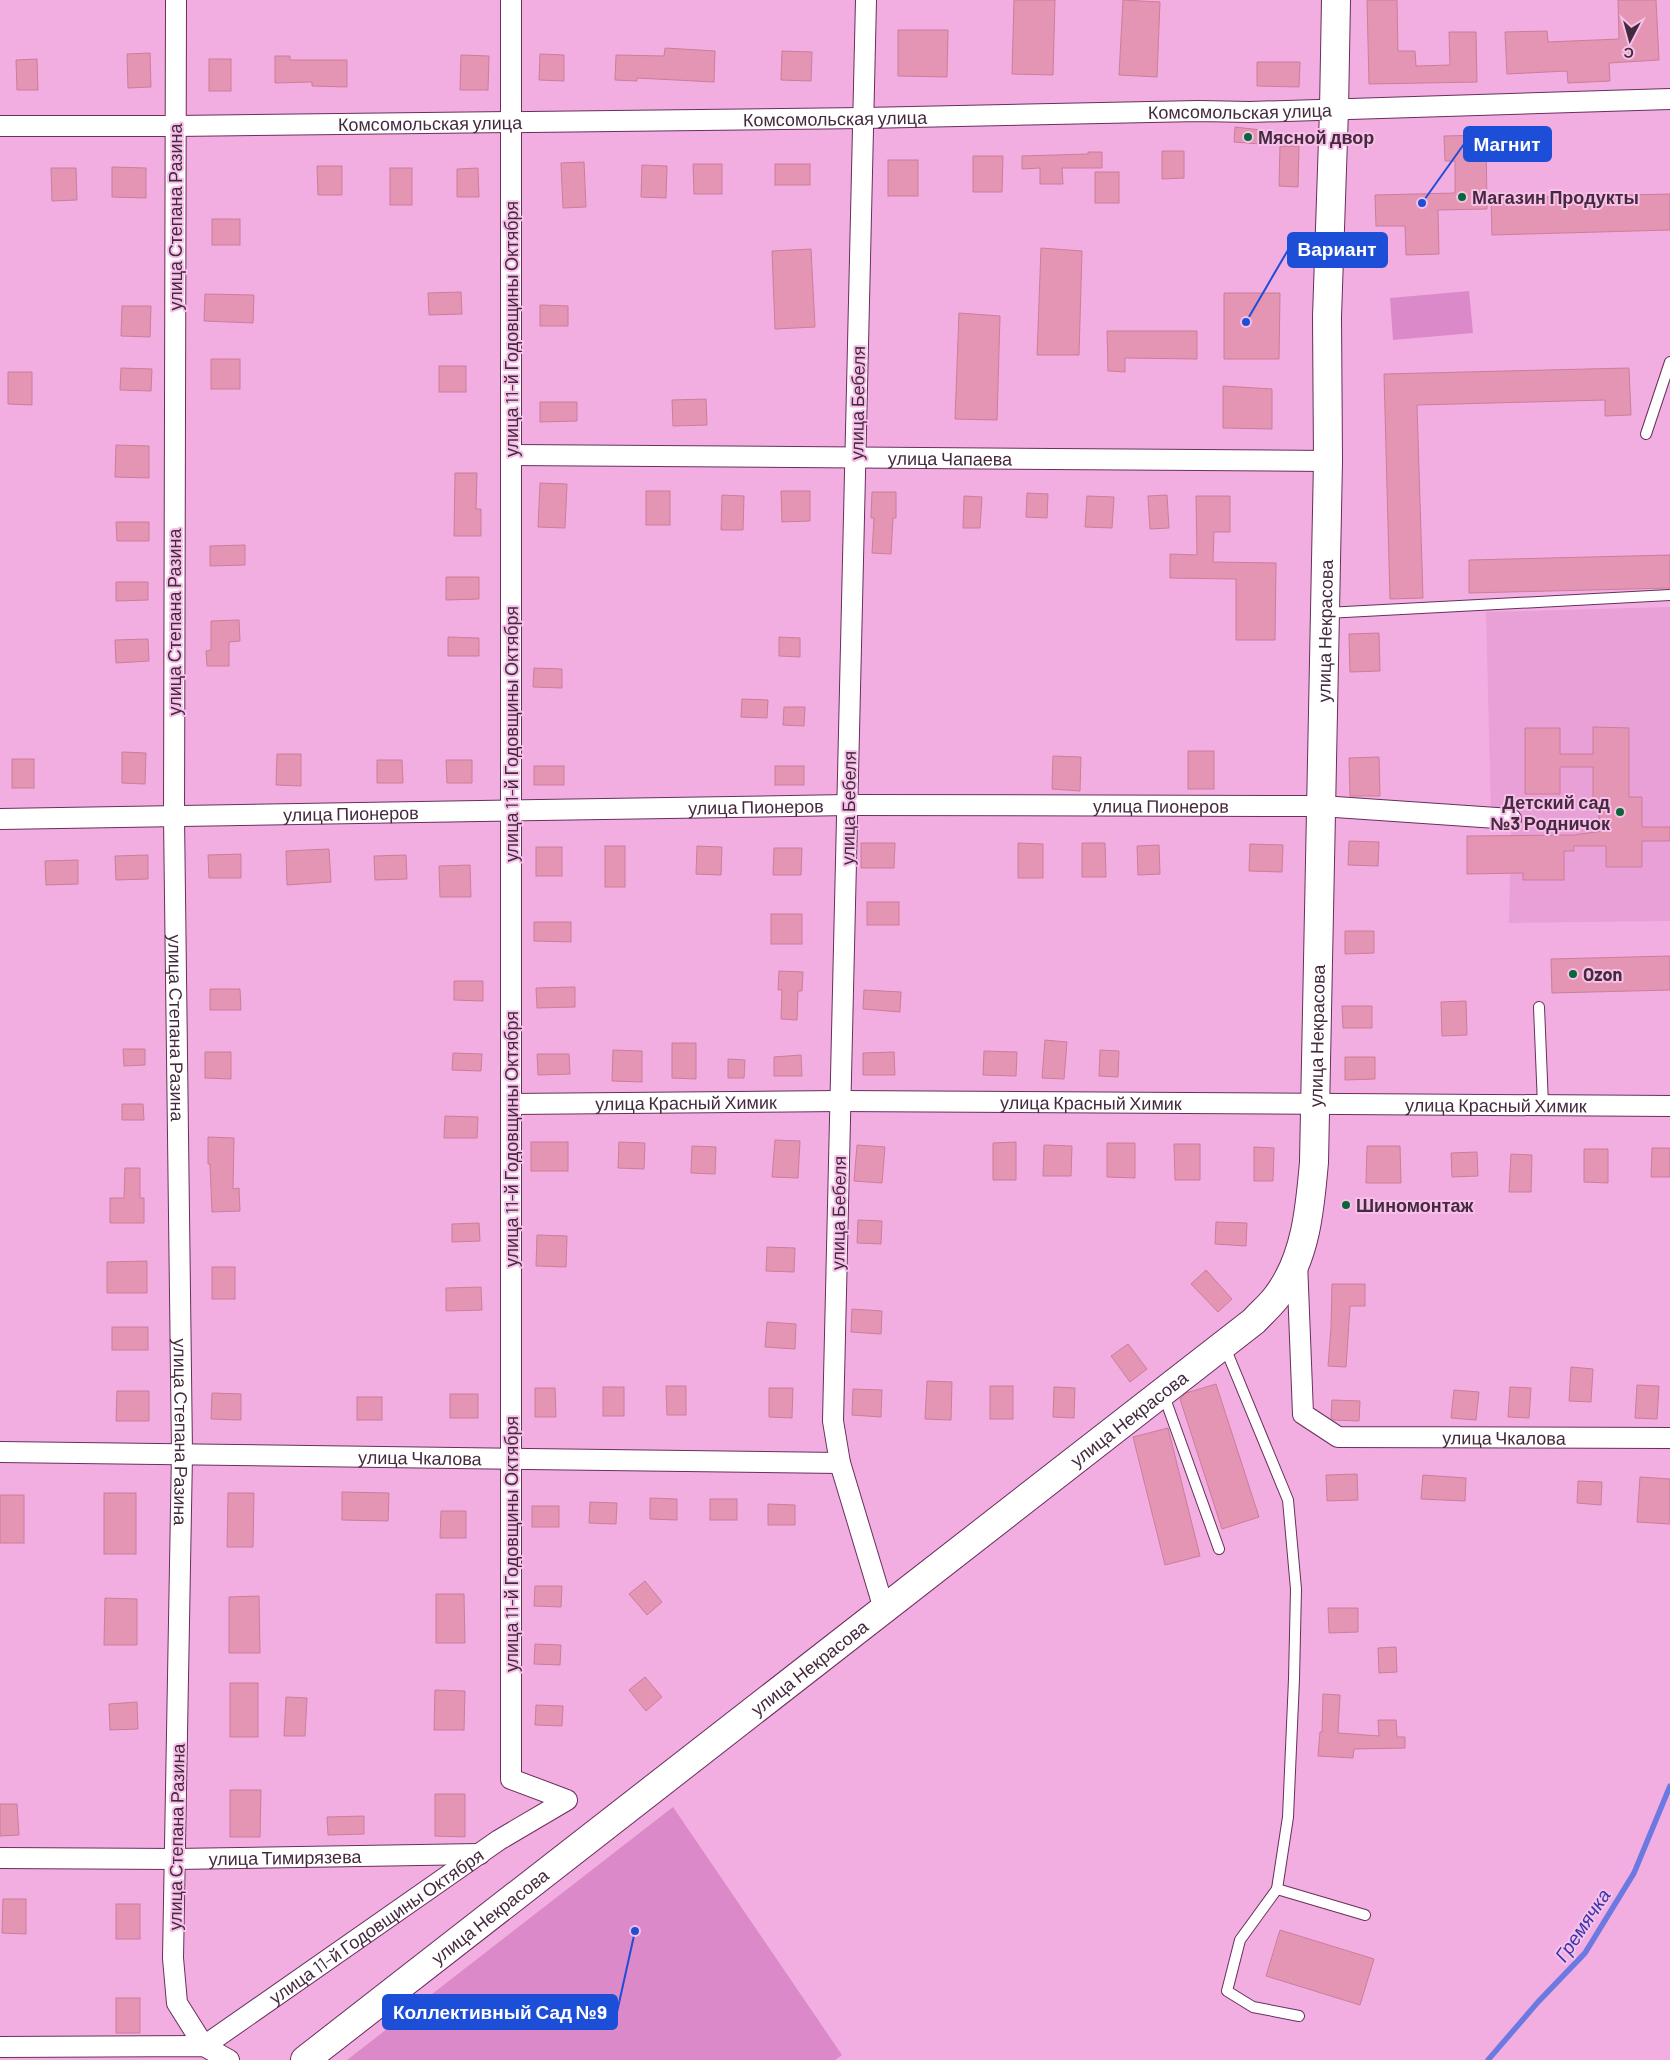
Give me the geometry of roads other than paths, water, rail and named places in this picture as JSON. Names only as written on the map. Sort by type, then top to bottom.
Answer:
[{"type":"street","name":"улица Степана Разина","points":[[176,0],[174,817],[182,1453],[173,1958],[177,2003],[204,2046]]},
{"type":"street","name":"улица 11-й Годовщины Октября","points":[[204,2046],[499,1840],[567,1800],[511,1779],[511,0]]},
{"type":"street","name":"улица Бебеля","points":[[866,0],[833,1421],[840,1463],[884,1609]]},
{"type":"street","name":"улица Некрасова","points":[[305,2060],[1254,1321],[1278,1295],[1297,1260],[1309,1218],[1314,1162],[1316,1103],[1328,461],[1327,317],[1336,0]]},
{"type":"street","name":"Комсомольская улица","points":[[0,126],[175,126],[864,118],[1334,110],[1670,99]]},
{"type":"street","name":"улица Чапаева","points":[[511,455],[1328,461]]},
{"type":"street","name":"улица Пионеров","points":[[0,819],[848,805],[1321,806],[1511,819]]},
{"type":"street","name":"улица Красный Химик","points":[[511,1104],[840,1101],[1670,1106]]},
{"type":"street","name":"улица Некрасова","points":[[1297,1260],[1303,1414],[1338,1437]]},
{"type":"street","name":"улица Чкалова","points":[[1338,1437],[1670,1438]]},
{"type":"street","name":"улица Чкалова","points":[[0,1452],[840,1463]]},
{"type":"street","name":"улица Тимирязева","points":[[0,1858],[175,1859],[480,1854]]},
{"type":"street","points":[[0,2047],[204,2046],[229,2060]]},
{"type":"lane","points":[[1646,434],[1670,362]]},
{"type":"lane","points":[[1325,613],[1670,595]]},
{"type":"lane","points":[[1539,1007],[1544,1105]]},
{"type":"lane","points":[[1224,1344],[1288,1500],[1296,1589],[1288,1817],[1277,1889],[1240,1940],[1227,1991],[1253,2007],[1299,2016]]},
{"type":"lane","points":[[1163,1392],[1219,1549]]},
{"type":"lane","points":[[1277,1889],[1365,1914]]},
{"type":"waterway","name":"Гремячка","points":[[1488,2060],[1538,2002],[1585,1953],[1634,1873],[1670,1786]]},
{"type":"place","name":"Мясной двор","points":[[1248,137]]},
{"type":"place","name":"Магазин Продукты","points":[[1462,197]]},
{"type":"place","name":"Магнит","points":[[1422,203]]},
{"type":"place","name":"Вариант","points":[[1246,322]]},
{"type":"place","name":"Детский сад №3 Родничок","points":[[1620,812]]},
{"type":"place","name":"Ozon","points":[[1573,974]]},
{"type":"place","name":"Шиномонтаж","points":[[1346,1205]]},
{"type":"place","name":"Коллективный Сад №9","points":[[635,1931]]}]
